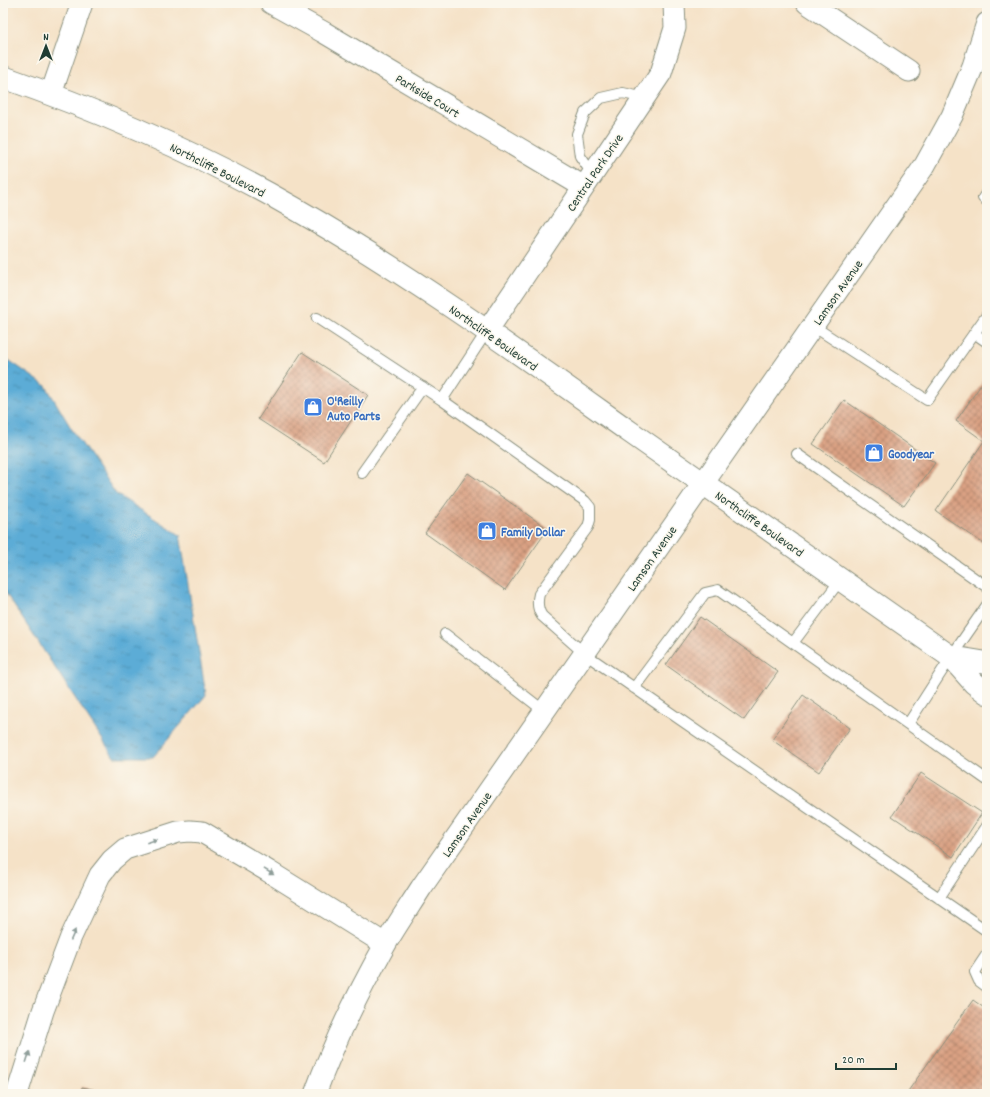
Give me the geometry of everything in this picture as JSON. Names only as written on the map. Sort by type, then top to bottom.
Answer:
[{"type":"main road","name":"Northcliffe Boulevard","points":[[3,77],[50,94],[136,129],[218,168],[293,208],[391,266],[487,331],[951,657],[974,683],[987,693]]},
{"type":"main road","name":"Northcliffe Boulevard","points":[[951,657],[987,663]]},
{"type":"street","points":[[50,94],[82,3]]},
{"type":"street","name":"Parkside Court","points":[[271,3],[589,181]]},
{"type":"street","name":"Central Park Drive","points":[[487,331],[661,73],[675,28],[674,3]]},
{"type":"street","points":[[818,6],[909,72]]},
{"type":"street","name":"Lamson Avenue","points":[[315,1094],[352,1006],[385,944],[421,888],[925,165],[952,116],[973,66],[987,22]]},
{"type":"street","points":[[17,1094],[42,1011],[72,937],[100,875],[112,860],[125,849],[178,832],[202,832],[385,944]]},
{"type":"lane","points":[[589,181],[580,156],[577,134],[585,113],[601,98],[623,92],[645,98]]},
{"type":"lane","points":[[987,192],[983,198],[987,201]]},
{"type":"lane","points":[[813,326],[927,400],[987,316]]},
{"type":"lane","points":[[317,318],[442,400],[585,501],[590,507],[590,520],[588,527],[540,594],[537,606],[542,616],[585,654],[987,931]]},
{"type":"lane","points":[[442,400],[487,331]]},
{"type":"lane","points":[[974,333],[987,342]]},
{"type":"lane","points":[[362,472],[423,387]]},
{"type":"lane","points":[[797,454],[987,587]]},
{"type":"lane","points":[[793,643],[841,580]]},
{"type":"lane","points":[[634,688],[705,592],[718,590],[987,780]]},
{"type":"lane","points":[[908,724],[951,657],[987,605]]},
{"type":"lane","points":[[445,634],[544,711]]},
{"type":"lane","points":[[939,898],[987,826]]},
{"type":"lane","points":[[987,954],[975,972],[978,981],[987,987]]},
{"type":"water","points":[[7,359],[46,386],[71,428],[116,494],[180,535],[206,695],[153,757],[114,757],[3,589],[3,369]]},
{"type":"building","name":"O'Reilly Auto Parts","points":[[302,352],[368,395],[324,462],[258,419]]},
{"type":"building","points":[[987,376],[987,540],[984,544],[936,511],[984,441],[956,421]]},
{"type":"building","name":"Goodyear","points":[[844,400],[935,463],[904,506],[813,444]]},
{"type":"building","name":"Family Dollar","points":[[468,473],[548,529],[505,590],[425,533]]},
{"type":"building","points":[[700,617],[778,672],[744,720],[666,665]]},
{"type":"building","points":[[803,695],[850,728],[819,772],[772,740]]},
{"type":"building","points":[[921,773],[982,813],[953,857],[892,816]]},
{"type":"building","points":[[973,1000],[987,1010],[987,1088],[983,1094],[906,1094]]},
{"type":"building","points":[[82,1087],[111,1093],[111,1094],[81,1094]]},
{"type":"place","name":"O'Reilly Auto Parts","points":[[313,407]]},
{"type":"place","name":"Goodyear","points":[[874,453]]},
{"type":"place","name":"Family Dollar","points":[[487,531]]}]
